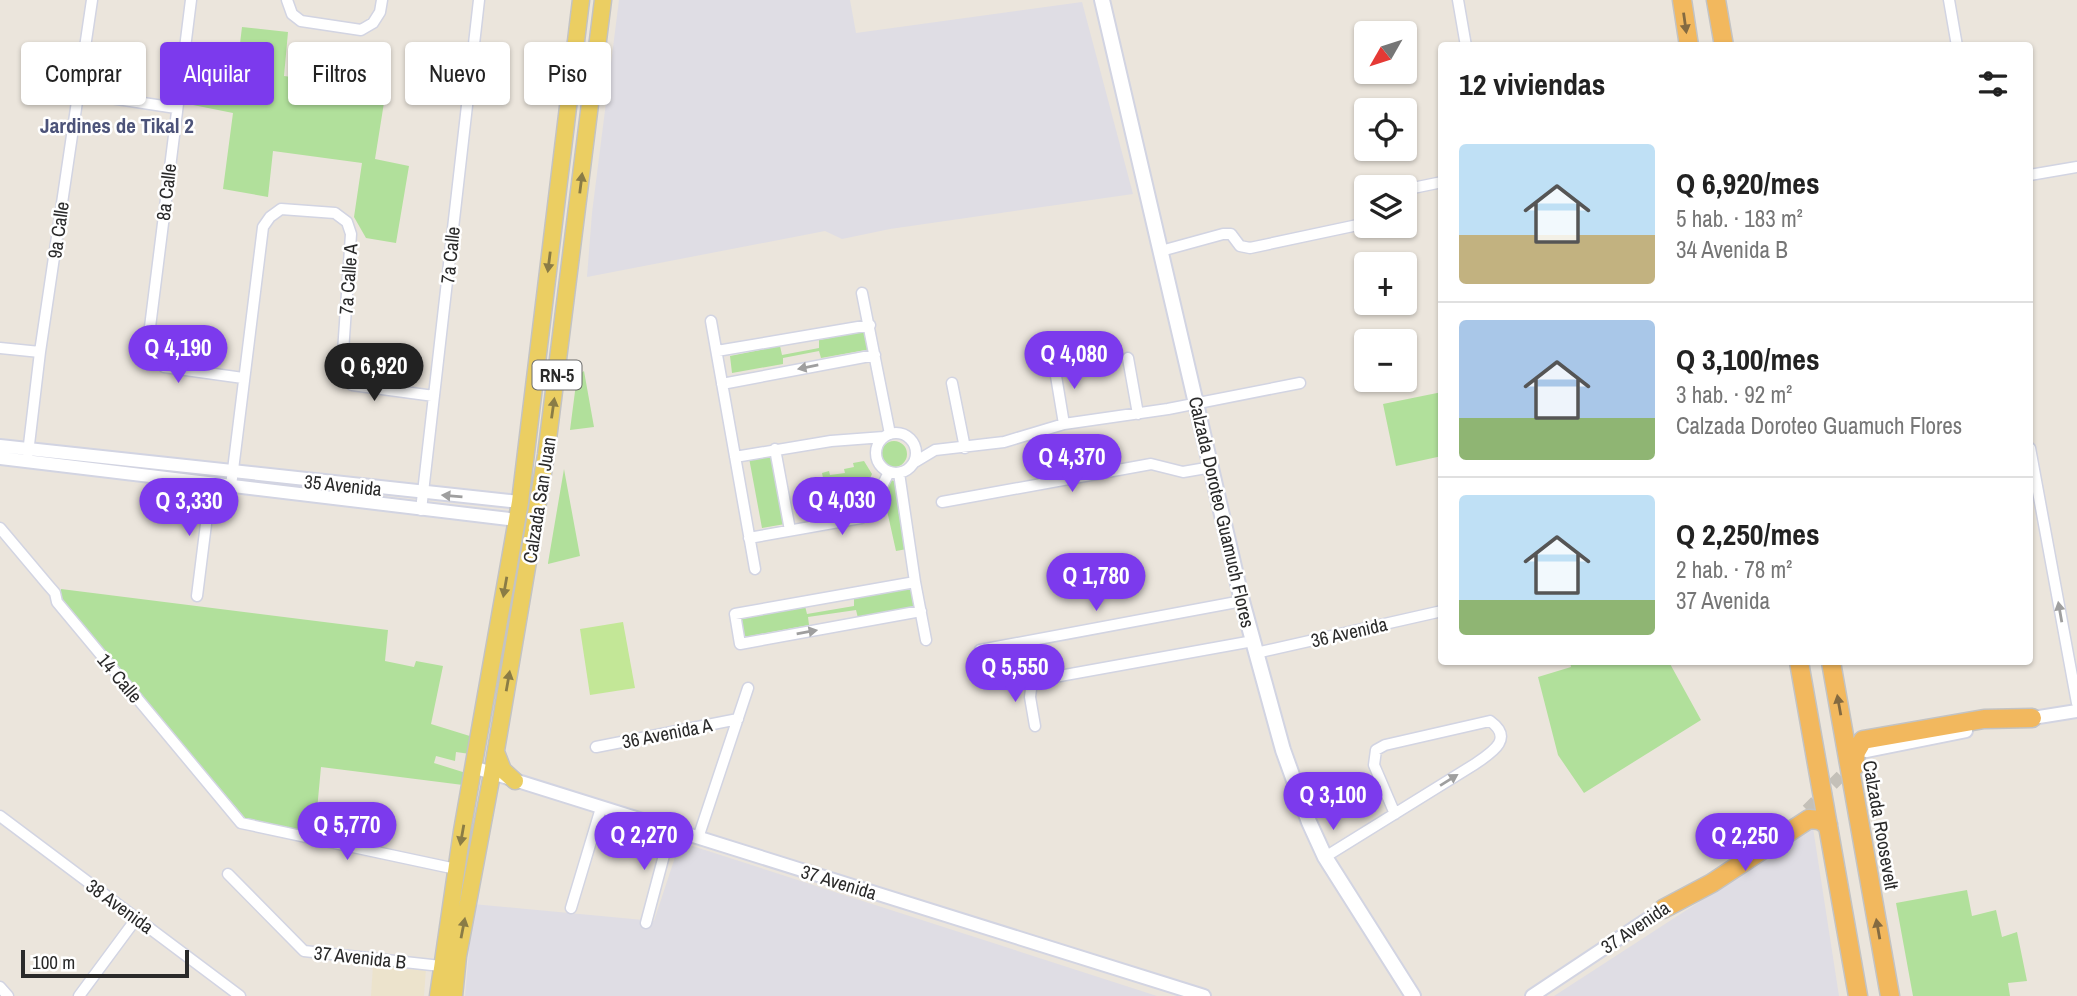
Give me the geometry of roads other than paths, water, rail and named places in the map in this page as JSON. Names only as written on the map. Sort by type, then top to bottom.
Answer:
[{"type":"highway","points":[[1682,0],[1688,42]]},
{"type":"highway","points":[[1716,0],[1723,42]]},
{"type":"highway","points":[[1800,665],[1858,996]]},
{"type":"highway","name":"Calzada Roosevelt","points":[[1832,665],[1890,996]]},
{"type":"highway","points":[[1853,784],[1856,752],[1863,740],[1984,719],[2032,718]]},
{"type":"highway","points":[[1663,909],[1712,883],[1809,818],[1828,825]]},
{"type":"main road","name":"Calzada San Juan","points":[[438,996],[456,869],[520,502],[581,0]]},
{"type":"main road","name":"Calzada San Juan","points":[[454,996],[458,956],[526,578],[553,404],[603,0]]},
{"type":"main road","name":"Calzada Doroteo Guamuch Flores","points":[[1102,0],[1242,601],[1283,750],[1308,822],[1325,857],[1413,996]]},
{"type":"main road","points":[[496,748],[503,769],[515,780]]},
{"type":"street","name":"9a Calle","points":[[86,42],[92,0]]},
{"type":"street","name":"8a Calle","points":[[191,0],[148,343],[152,355],[164,367],[243,378]]},
{"type":"street","points":[[287,0],[292,14],[301,21],[361,30],[373,23],[380,12],[382,0]]},
{"type":"street","name":"7a Calle","points":[[421,510],[479,0]]},
{"type":"street","points":[[1458,0],[1465,42]]},
{"type":"street","points":[[1949,0],[1956,42]]},
{"type":"street","points":[[146,103],[176,108]]},
{"type":"street","name":"9a Calle","points":[[28,455],[40,352],[76,105]]},
{"type":"street","points":[[2033,174],[2077,167]]},
{"type":"street","points":[[1417,187],[1438,183]]},
{"type":"street","name":"7a Calle A","points":[[243,378],[263,227],[270,217],[281,209],[335,213],[347,222],[351,234],[342,367],[352,384],[434,396]]},
{"type":"street","points":[[1161,251],[1223,234],[1231,234],[1240,246],[1250,248],[1354,225]]},
{"type":"street","points":[[862,293],[870,325],[887,436]]},
{"type":"street","points":[[711,321],[755,569]]},
{"type":"street","points":[[717,351],[870,325]]},
{"type":"street","points":[[0,348],[40,352]]},
{"type":"street","points":[[722,384],[875,355]]},
{"type":"street","points":[[1128,358],[1139,414]]},
{"type":"street","points":[[1055,364],[1064,424]]},
{"type":"street","points":[[231,486],[243,378]]},
{"type":"street","points":[[952,383],[965,448]]},
{"type":"street","points":[[887,436],[877,447],[877,459],[880,464],[894,472],[908,470],[915,462],[935,450],[1004,442],[1064,424],[1139,414],[1300,383]]},
{"type":"street","points":[[735,457],[831,441],[904,435],[935,450]]},
{"type":"street","points":[[910,439],[916,449],[915,462]]},
{"type":"street","name":"35 Avenida","points":[[0,446],[28,455],[211,484],[517,520]]},
{"type":"street","points":[[775,449],[790,530]]},
{"type":"street","name":"35 Avenida","points":[[0,458],[28,455],[520,502]]},
{"type":"street","points":[[942,502],[1151,464],[1183,472],[1212,467]]},
{"type":"street","points":[[2033,464],[2077,703]]},
{"type":"street","points":[[749,538],[861,518],[870,511],[894,472]]},
{"type":"street","points":[[894,472],[926,640]]},
{"type":"street","points":[[197,596],[211,484]]},
{"type":"street","name":"14 Calle","points":[[0,528],[55,593],[57,602],[65,613],[244,825],[456,869]]},
{"type":"street","points":[[915,582],[735,614],[740,644],[921,611]]},
{"type":"street","points":[[980,650],[1242,601]]},
{"type":"street","name":"36 Avenida","points":[[1035,726],[1030,697],[1032,681],[1254,647],[1438,612]]},
{"type":"street","points":[[698,838],[748,688]]},
{"type":"street","points":[[1866,751],[2077,711]]},
{"type":"street","points":[[1325,857],[1395,814],[1492,752],[1500,743],[1501,734],[1497,726],[1490,721],[1385,745],[1376,750],[1374,765],[1395,814]]},
{"type":"street","name":"36 Avenida A","points":[[596,747],[736,724]]},
{"type":"street","name":"37 Avenida","points":[[473,767],[1204,996]]},
{"type":"street","points":[[571,908],[601,807]]},
{"type":"street","name":"37 Avenida","points":[[1532,996],[1807,810]]},
{"type":"street","name":"38 Avenida","points":[[0,816],[240,996]]},
{"type":"street","points":[[646,923],[671,829]]},
{"type":"street","name":"37 Avenida B","points":[[228,874],[304,951],[441,966]]},
{"type":"street","points":[[79,996],[136,919]]},
{"type":"street","points":[[0,987],[8,996]]},
{"type":"tunnel","points":[[1807,810],[1854,763]]},
{"type":"district","name":"Jardines de Tikal 2","points":[[117,125]]}]
